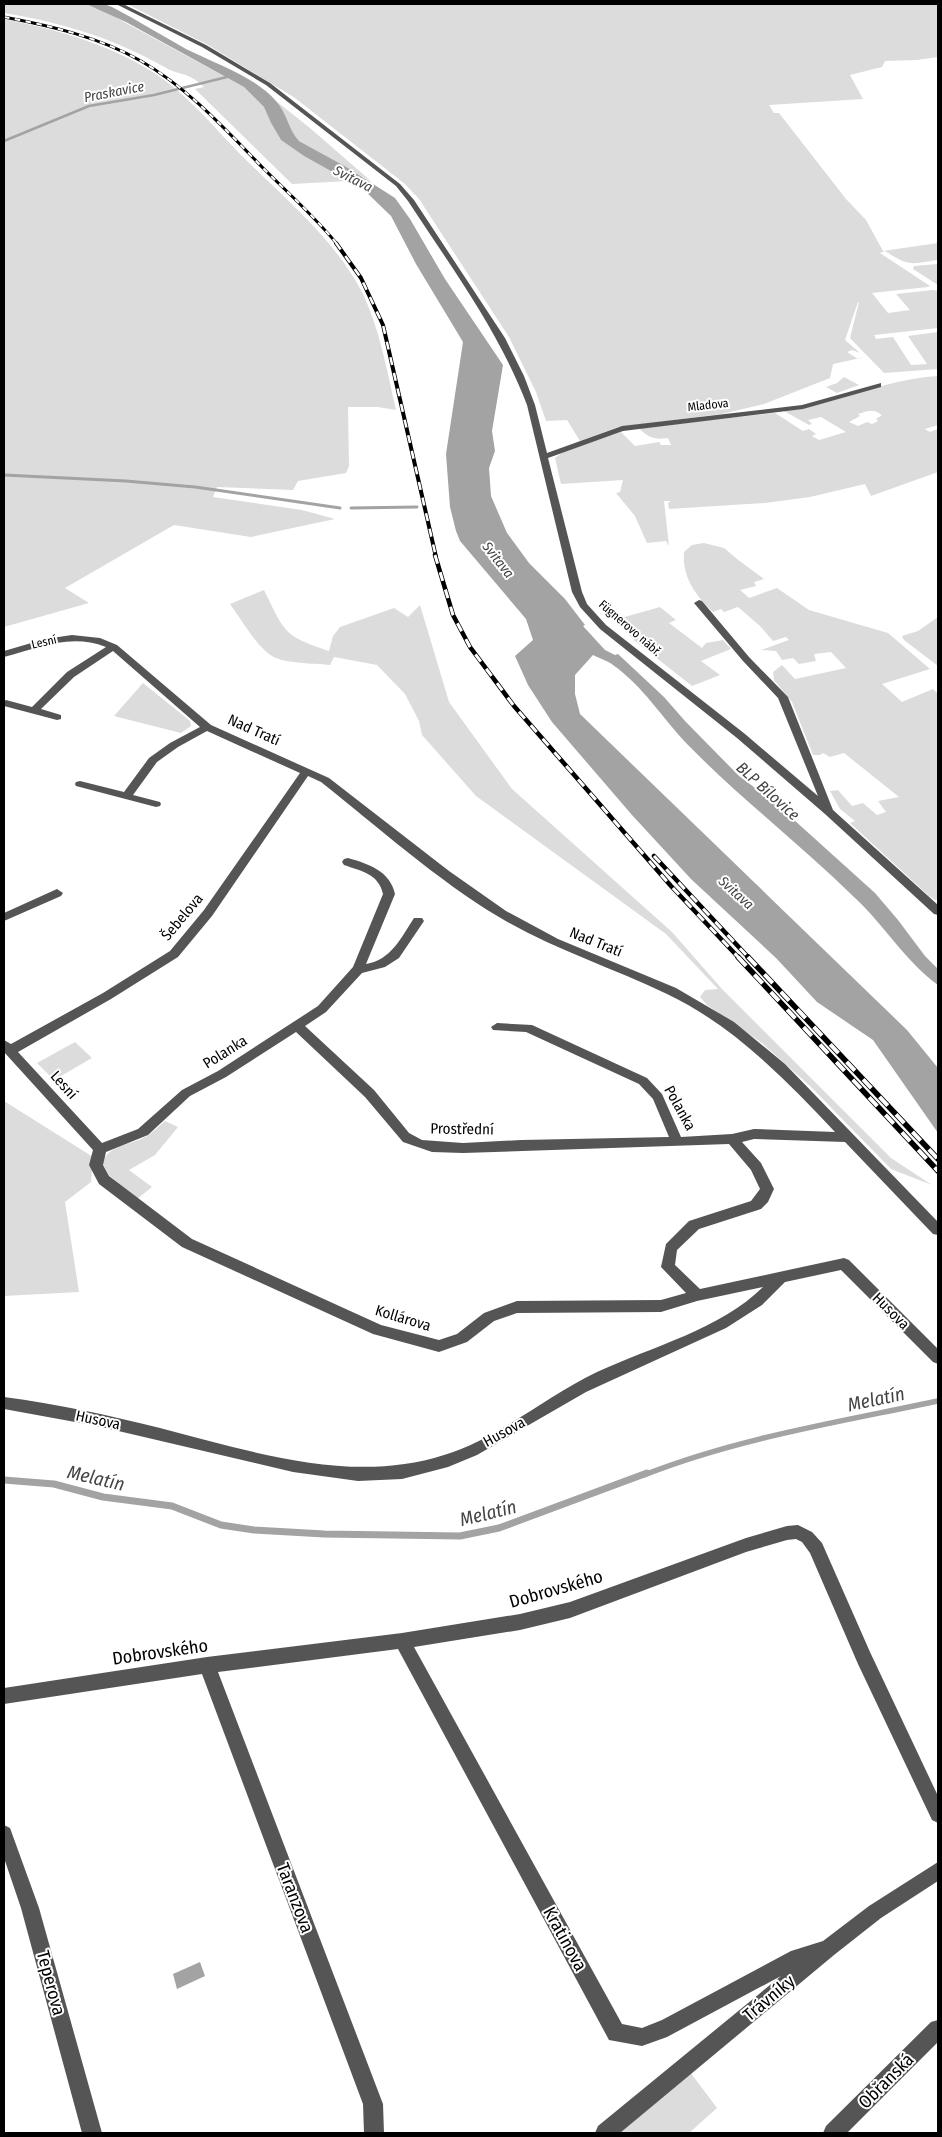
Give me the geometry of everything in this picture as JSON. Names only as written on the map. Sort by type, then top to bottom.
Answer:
[{"type":"street","name":"Fügnerovo nábř.","points":[[119,4],[204,46],[268,84],[398,185],[411,200],[448,256],[501,338],[515,365],[531,405],[576,592],[587,610],[608,631],[741,736],[829,812],[938,911]]},
{"type":"street","name":"Mladova","points":[[542,457],[622,429],[803,407],[878,385]]},
{"type":"street","name":"Fügnerovo nábř.","points":[[699,603],[746,659],[783,697],[829,812]]},
{"type":"street","name":"Lesní","points":[[4,654],[54,638],[98,639],[114,647]]},
{"type":"street","points":[[34,711],[61,681],[88,660],[114,647]]},
{"type":"street","name":"Nad Tratí","points":[[114,647],[207,727],[324,780],[452,879],[502,914],[554,942],[672,991],[730,1025],[781,1067],[938,1230]]},
{"type":"street","points":[[6,703],[57,717]]},
{"type":"street","name":"Nad Tratí","points":[[127,796],[153,760],[174,745],[207,727]]},
{"type":"street","name":"Šebelova","points":[[7,1047],[107,996],[174,954],[208,913],[306,771]]},
{"type":"street","points":[[80,784],[156,804]]},
{"type":"street","name":"Polanka","points":[[100,1149],[143,1132],[186,1094],[222,1074],[322,1009],[341,990],[358,969],[386,904],[389,888],[378,874],[348,862]]},
{"type":"street","points":[[4,917],[57,892]]},
{"type":"street","points":[[358,969],[375,967],[393,959],[418,921]]},
{"type":"street","name":"Prostřední","points":[[296,1025],[370,1094],[407,1138],[420,1144],[452,1149],[677,1142]]},
{"type":"street","name":"Polanka","points":[[497,1027],[528,1028],[643,1081],[658,1097],[677,1142],[732,1139],[754,1134],[848,1137]]},
{"type":"street","name":"Lesní","points":[[7,1047],[100,1149]]},
{"type":"street","points":[[698,1295],[668,1267],[671,1248],[694,1225],[756,1205],[764,1198],[767,1190],[756,1167],[732,1139]]},
{"type":"street","name":"Kollárova","points":[[100,1149],[96,1164],[104,1180],[187,1242],[378,1330],[439,1346],[462,1338],[488,1317],[517,1307],[661,1306],[698,1295],[781,1277]]},
{"type":"street","name":"Husova","points":[[4,1403],[48,1409],[312,1470],[340,1473],[391,1473],[416,1469],[461,1455],[519,1425],[555,1402],[602,1376],[700,1335],[758,1300],[781,1277],[844,1264],[938,1358]]},
{"type":"street","name":"Dobrovského","points":[[4,1696],[207,1665],[402,1641],[520,1622],[570,1610],[746,1545],[787,1533],[798,1532],[807,1537],[816,1548],[871,1675],[938,1814]]},
{"type":"street","name":"Kratinova","points":[[402,1641],[616,2033],[642,2037],[667,2028],[798,1957],[828,1949]]},
{"type":"street","name":"Taranzova","points":[[207,1665],[373,2104],[374,2133]]},
{"type":"street","name":"Teperova","points":[[6,1845],[30,1908],[92,2133]]},
{"type":"street","name":"Trávníky","points":[[605,2133],[875,1912],[938,1871]]},
{"type":"street","name":"Obřanská","points":[[833,2133],[938,2029]]},
{"type":"shaded area","points":[[4,4],[86,4],[113,16],[244,87],[264,107],[281,140],[304,156],[349,181],[292,184],[195,89],[204,87],[192,78],[172,71],[129,49],[70,27],[4,13]]},
{"type":"shaded area","points":[[127,4],[938,4],[938,57],[885,61],[882,67],[850,75],[863,99],[769,105],[774,113],[779,113],[846,199],[866,220],[883,251],[938,243],[938,260],[921,263],[905,262],[885,251],[880,253],[930,286],[872,293],[888,313],[910,310],[896,294],[938,291],[938,328],[874,335],[876,339],[893,337],[911,365],[927,364],[908,336],[938,332],[938,369],[884,373],[850,338],[858,302],[845,340],[860,353],[852,350],[847,352],[857,359],[833,364],[830,378],[764,404],[722,414],[618,427],[580,441],[567,420],[546,421],[536,392],[509,337],[419,199],[405,184],[295,98],[208,45]]},
{"type":"shaded area","points":[[4,19],[59,32],[113,51],[146,68],[185,97],[308,220],[338,255],[351,274],[363,294],[374,322],[383,351],[396,410],[378,407],[348,407],[349,466],[346,473],[298,481],[293,490],[217,487],[213,497],[302,510],[335,519],[251,537],[174,525],[65,588],[89,603],[4,627]]},
{"type":"shaded area","points":[[276,101],[372,182],[299,141],[292,132]]},
{"type":"shaded area","points":[[938,264],[938,285],[913,269],[914,266]]},
{"type":"shaded area","points":[[938,376],[938,425],[925,429],[930,432],[938,429],[938,472],[871,496],[865,484],[810,497],[765,503],[669,509],[668,503],[671,501],[664,501],[669,546],[666,541],[647,543],[635,516],[616,493],[620,492],[623,480],[561,484],[555,458],[563,452],[621,432],[635,446],[659,442],[661,445],[671,445],[668,438],[652,438],[639,428],[775,413],[803,431],[809,429],[816,434],[812,436],[819,440],[846,432],[821,417],[808,420],[812,424],[809,425],[784,411],[804,408],[918,378]],"holes":[[[875,411],[882,415],[876,419],[878,421],[872,424],[867,422],[858,426],[849,422],[860,416],[858,414]]]},
{"type":"shaded area","points":[[844,377],[859,385],[837,393],[826,387],[837,383]]},
{"type":"shaded area","points":[[704,543],[724,548],[764,579],[754,582],[756,586],[740,590],[749,598],[777,588],[809,610],[888,633],[930,669],[882,684],[902,702],[933,689],[938,694],[938,899],[935,900],[929,896],[850,823],[855,821],[840,809],[830,791],[838,790],[852,806],[863,803],[877,815],[886,812],[878,801],[899,797],[844,753],[830,757],[823,753],[813,755],[792,702],[774,680],[773,672],[782,665],[795,679],[846,668],[831,652],[814,654],[816,661],[799,664],[793,658],[782,660],[776,651],[761,650],[789,640],[786,637],[773,641],[760,626],[738,607],[724,612],[721,609],[713,612],[695,592],[685,570],[684,552],[692,545]]},
{"type":"shaded area","points":[[264,590],[277,616],[288,631],[303,641],[329,651],[333,636],[340,627],[394,608],[408,617],[420,605],[449,702],[512,789],[672,932],[722,989],[891,1158],[932,1185],[891,1169],[810,1086],[762,1043],[707,1005],[700,997],[705,990],[718,989],[666,934],[476,796],[422,735],[419,721],[405,694],[377,665],[334,657],[330,665],[292,662],[278,659],[266,652],[255,640],[230,604]]},
{"type":"shaded area","points":[[660,607],[676,620],[669,623],[702,648],[706,643],[723,640],[731,649],[701,661],[720,675],[692,686],[635,641],[614,620]]},
{"type":"shaded area","points":[[938,617],[938,666],[904,640],[902,636],[918,631]]},
{"type":"shaded area","points":[[143,683],[190,721],[191,726],[181,733],[114,716]]},
{"type":"shaded area","points":[[75,1042],[92,1058],[54,1080],[37,1063]]},
{"type":"shaded area","points":[[4,1101],[93,1157],[91,1182],[65,1202],[79,1292],[4,1296]]},
{"type":"shaded area","points":[[165,1121],[178,1127],[155,1155],[129,1170],[152,1187],[137,1199],[109,1175],[103,1164],[105,1158],[114,1149],[147,1136]]},
{"type":"shaded area","points":[[690,2072],[717,2108],[689,2133],[620,2133]]},
{"type":"water","name":"Svitava","points":[[86,4],[104,4],[112,7],[186,49],[257,84],[280,106],[299,141],[348,168],[395,198],[410,219],[445,279],[503,365],[492,431],[495,451],[489,468],[491,496],[507,533],[529,563],[565,599],[585,625],[583,626],[605,650],[615,655],[618,654],[664,697],[739,776],[773,801],[875,893],[925,956],[938,969],[938,985],[915,965],[855,898],[708,765],[624,673],[611,663],[593,655],[575,675],[575,694],[580,714],[907,1030],[938,1068],[938,1133],[873,1040],[817,1002],[776,958],[691,879],[632,815],[552,722],[528,685],[515,656],[533,640],[526,619],[460,541],[450,507],[446,454],[463,342],[416,264],[391,216],[363,189],[304,156],[281,140],[264,107],[244,87],[126,22]]},
{"type":"water","points":[[200,1962],[205,1976],[177,1989],[173,1974]]},
{"type":"waterway","name":"Praskavice","points":[[4,141],[89,106],[154,95],[231,76]]},
{"type":"waterway","points":[[4,475],[126,481],[195,487],[340,508]]},
{"type":"waterway","points":[[351,508],[417,507]]},
{"type":"waterway","name":"Melatín","points":[[644,1475],[680,1462],[752,1441],[938,1401]]},
{"type":"waterway","name":"Melatín","points":[[4,1480],[54,1484],[103,1497],[172,1506],[221,1525],[254,1530],[324,1534],[460,1536],[499,1528],[647,1473]]},
{"type":"railway","points":[[4,17],[39,24],[92,39],[125,53],[158,72],[190,96],[220,124],[311,215],[337,244]]},
{"type":"railway","points":[[336,243],[361,278],[383,325],[436,557]]},
{"type":"railway","points":[[435,555],[453,615],[470,647],[514,706],[671,886],[739,958]]},
{"type":"railway","points":[[654,856],[749,958]]},
{"type":"railway","points":[[738,957],[938,1171]]},
{"type":"railway","points":[[748,957],[938,1159]]},
{"type":"water label","name":"BLP Bílovice","points":[[768,791]]}]
